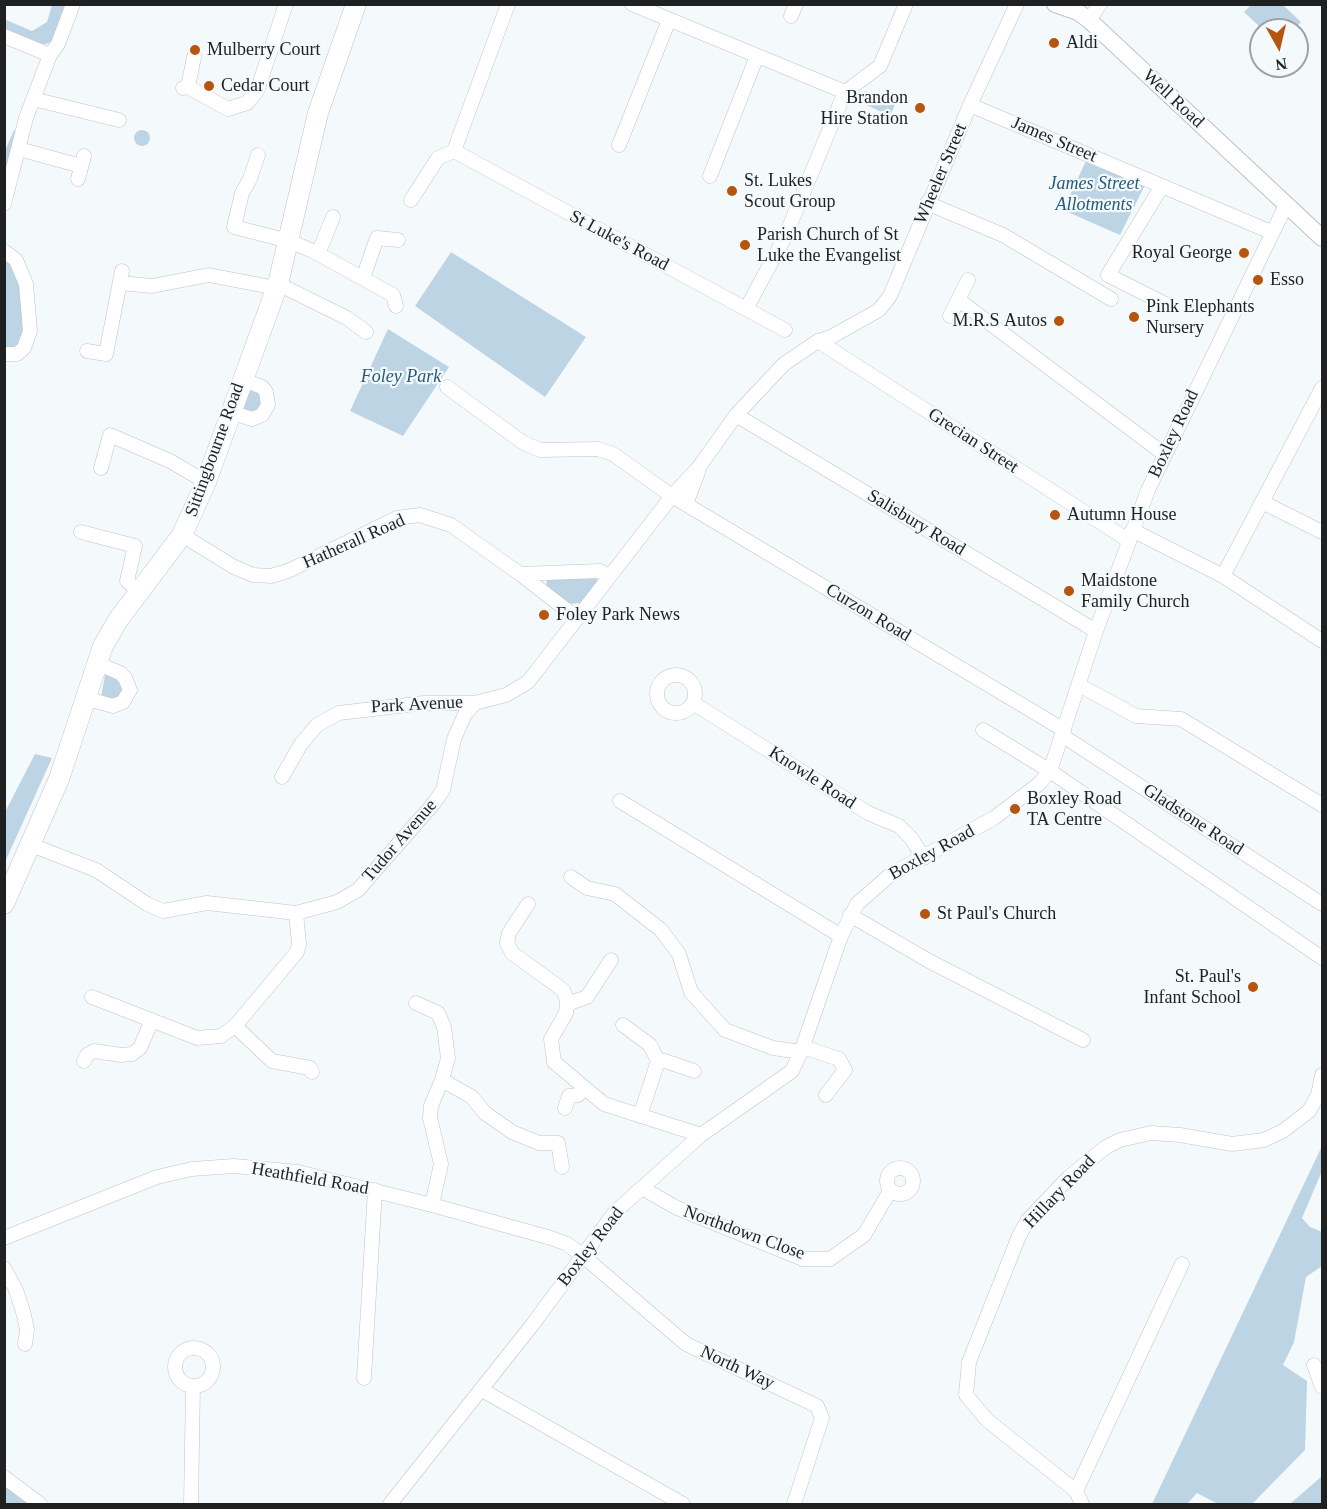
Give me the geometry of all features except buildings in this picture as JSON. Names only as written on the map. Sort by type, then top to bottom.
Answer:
[{"type":"highway","name":"Sittingbourne Road","points":[[4,904],[59,779],[96,663],[118,620],[182,535],[206,482],[241,379],[277,286],[290,240],[318,113],[356,4]]},
{"type":"main road","name":"Well Road","points":[[1055,4],[1078,12],[1089,20],[1323,238]]},
{"type":"street","points":[[4,204],[8,182],[33,99],[73,4]]},
{"type":"street","points":[[193,57],[185,87],[228,109],[247,103],[257,91],[286,4]]},
{"type":"street","points":[[411,200],[438,158],[454,151],[508,4]]},
{"type":"street","points":[[632,4],[845,92]]},
{"type":"street","points":[[746,309],[785,237],[845,92],[880,66],[906,4]]},
{"type":"street","name":"Wheeler Street","points":[[736,415],[784,364],[818,341],[831,337],[879,310],[898,281],[927,203],[1017,4]]},
{"type":"street","points":[[1089,20],[1100,4]]},
{"type":"street","points":[[619,145],[669,20]]},
{"type":"street","points":[[4,36],[50,55]]},
{"type":"street","points":[[710,176],[757,56]]},
{"type":"street","points":[[33,99],[119,120]]},
{"type":"street","name":"James Street","points":[[970,105],[1271,232]]},
{"type":"street","points":[[19,149],[81,167]]},
{"type":"street","name":"St Luke's Road","points":[[454,151],[785,330]]},
{"type":"street","points":[[258,154],[250,179],[242,193],[234,227],[290,240],[393,296],[396,306]]},
{"type":"street","points":[[1162,186],[1108,274],[1167,305]]},
{"type":"street","points":[[927,203],[1003,235],[1111,299]]},
{"type":"street","name":"Boxley Road","points":[[392,1504],[533,1324],[615,1212],[701,1135],[792,1071],[802,1049],[841,936],[857,904],[890,875],[994,818],[1039,784],[1050,771],[1130,535],[1164,454],[1286,205]]},
{"type":"street","points":[[318,254],[333,217]]},
{"type":"street","points":[[363,278],[377,238],[398,240]]},
{"type":"street","points":[[4,251],[16,260],[26,284],[30,331],[24,348],[17,354],[4,354]]},
{"type":"street","points":[[87,351],[106,354],[121,277],[152,286],[209,275],[277,286],[346,318],[366,332]]},
{"type":"street","points":[[950,316],[960,301],[968,280]]},
{"type":"street","points":[[960,301],[1164,454]]},
{"type":"street","name":"Grecian Street","points":[[818,341],[1130,535],[1223,576],[1323,641]]},
{"type":"street","points":[[230,412],[252,419],[262,415],[268,405],[266,392],[262,387],[241,379]]},
{"type":"street","name":"Curzon Road","points":[[447,387],[522,442],[540,450],[597,449],[613,454],[672,496],[1064,733]]},
{"type":"street","points":[[1223,576],[1323,388]]},
{"type":"street","name":"Park Avenue","points":[[282,777],[301,744],[317,725],[339,713],[424,703],[475,703],[486,698],[506,695],[528,682],[672,496],[699,467],[736,415]]},
{"type":"street","name":"Salisbury Road","points":[[736,415],[1096,631]]},
{"type":"street","points":[[101,468],[110,435],[170,461],[206,482]]},
{"type":"street","points":[[686,504],[699,467]]},
{"type":"street","points":[[1264,502],[1323,532]]},
{"type":"street","name":"Hatherall Road","points":[[182,535],[234,567],[253,575],[271,576],[288,571],[397,518],[420,514],[452,525],[577,618]]},
{"type":"street","points":[[81,532],[135,546],[127,582],[140,592]]},
{"type":"street","points":[[520,574],[600,571],[609,576]]},
{"type":"street","points":[[85,698],[113,706],[123,702],[129,690],[125,678],[120,673],[96,663]]},
{"type":"street","points":[[1079,685],[1136,716],[1181,719],[1323,805]]},
{"type":"street","name":"Tudor Avenue","points":[[31,845],[96,870],[157,909],[171,911],[207,903],[296,913],[338,902],[358,890],[434,803],[442,790],[454,739],[465,714],[475,703]]},
{"type":"street","name":"Knowle Road","points":[[693,703],[867,813],[899,826],[911,838],[924,858]]},
{"type":"street","points":[[983,730],[1050,771],[1323,958]]},
{"type":"street","name":"Gladstone Road","points":[[1064,733],[1323,904]]},
{"type":"street","points":[[620,801],[841,936]]},
{"type":"street","points":[[571,877],[587,888],[615,894],[647,918],[679,954],[691,992],[725,1030],[773,1048],[802,1049],[840,1059],[844,1070],[826,1095]]},
{"type":"street","points":[[528,904],[509,933],[507,942],[512,953],[563,990],[567,1004],[566,1013],[551,1039],[554,1062],[604,1104],[701,1135]]},
{"type":"street","points":[[92,997],[203,1039],[221,1036],[235,1026],[297,952],[299,944],[296,913]]},
{"type":"street","points":[[850,915],[929,961],[1083,1040]]},
{"type":"street","points":[[567,1004],[587,997],[611,960]]},
{"type":"street","points":[[416,1003],[438,1013],[444,1027],[448,1058],[431,1107],[430,1118],[441,1164],[432,1205]]},
{"type":"street","points":[[84,1061],[87,1055],[94,1050],[121,1055],[132,1054],[140,1048],[152,1020]]},
{"type":"street","points":[[623,1025],[650,1046],[658,1061],[640,1116]]},
{"type":"street","points":[[235,1026],[272,1061],[310,1068],[312,1072]]},
{"type":"street","points":[[658,1061],[666,1061],[694,1071]]},
{"type":"street","name":"Hillary Road","points":[[1082,1504],[1076,1491],[987,1420],[966,1395],[969,1362],[1019,1236],[1028,1220],[1069,1177],[1106,1147],[1120,1140],[1151,1133],[1180,1135],[1232,1144],[1264,1140],[1290,1127],[1309,1112],[1318,1095],[1323,1075]]},
{"type":"street","points":[[442,1080],[472,1096],[485,1113],[512,1132],[538,1143],[558,1143],[562,1167]]},
{"type":"street","points":[[565,1108],[569,1096],[578,1095],[585,1089]]},
{"type":"street","name":"Heathfield Road","points":[[4,1238],[157,1177],[216,1166],[280,1170],[375,1190],[567,1244],[582,1255]]},
{"type":"street","name":"Northdown Close","points":[[642,1188],[676,1208],[803,1258],[830,1259],[864,1235],[890,1191]]},
{"type":"street","points":[[364,1377],[375,1190]]},
{"type":"street","name":"North Way","points":[[582,1255],[686,1344],[817,1406],[822,1418],[794,1504]]},
{"type":"street","points":[[1076,1491],[1182,1264]]},
{"type":"street","points":[[4,1268],[16,1290],[24,1315],[27,1330],[25,1344]]},
{"type":"street","points":[[191,1504],[193,1386]]},
{"type":"street","points":[[482,1390],[683,1504]]},
{"type":"street","points":[[4,1477],[40,1504]]},
{"type":"green space","points":[[52,5],[69,5],[58,32],[51,42],[43,45],[5,29],[4,19],[32,31],[47,22]]},
{"type":"green space","points":[[1251,5],[1283,5],[1297,18],[1250,18],[1244,12]]},
{"type":"green space","points":[[865,91],[895,105],[890,116],[860,102]]},
{"type":"green space","points":[[14,130],[18,133],[5,174],[4,153]]},
{"type":"green space","points":[[139,130],[145,130],[150,138],[148,144],[139,146],[134,141],[134,135]]},
{"type":"green space","name":"James Street Allotments","points":[[1086,161],[1145,185],[1120,235],[1063,210]]},
{"type":"green space","points":[[451,252],[586,337],[545,397],[415,306]]},
{"type":"green space","points":[[4,258],[22,272],[24,348],[5,352]]},
{"type":"green space","name":"Foley Park","points":[[388,329],[449,367],[403,436],[350,411]]},
{"type":"green space","points":[[244,387],[263,393],[262,411],[243,414]]},
{"type":"green space","points":[[595,574],[599,585],[584,603],[565,604],[546,590],[547,578]]},
{"type":"green space","points":[[109,672],[126,685],[119,701],[101,698],[105,675]]},
{"type":"green space","points":[[35,754],[52,758],[5,862],[5,812]]},
{"type":"green space","points":[[1322,1146],[1322,1171],[1302,1218],[1310,1227],[1322,1232],[1322,1266],[1306,1277],[1294,1342],[1283,1365],[1307,1381],[1305,1450],[1252,1504],[1218,1504],[1197,1493],[1187,1504],[1152,1504]]},
{"type":"green space","points":[[1322,1476],[1322,1504],[1291,1503]]},
{"type":"green space","points":[[5,1482],[36,1504],[5,1504]]},
{"type":"place","name":"Aldi","points":[[1054,43]]},
{"type":"place","name":"Mulberry Court","points":[[195,50]]},
{"type":"place","name":"Cedar Court","points":[[209,86]]},
{"type":"place","name":"Brandon Hire Station","points":[[920,108]]},
{"type":"place","name":"St. Lukes Scout Group","points":[[732,191]]},
{"type":"place","name":"Parish Church of St Luke the Evangelist","points":[[745,245]]},
{"type":"place","name":"Royal George","points":[[1244,253]]},
{"type":"place","name":"Esso","points":[[1258,280]]},
{"type":"place","name":"Pink Elephants Nursery","points":[[1134,317]]},
{"type":"place","name":"M.R.S Autos","points":[[1059,321]]},
{"type":"place","name":"Autumn House","points":[[1055,515]]},
{"type":"place","name":"Maidstone Family Church","points":[[1069,591]]},
{"type":"place","name":"Foley Park News","points":[[544,615]]},
{"type":"place","name":"Boxley Road TA Centre","points":[[1015,809]]},
{"type":"place","name":"St Paul's Church","points":[[925,914]]},
{"type":"place","name":"St. Paul's Infant School","points":[[1253,987]]}]
